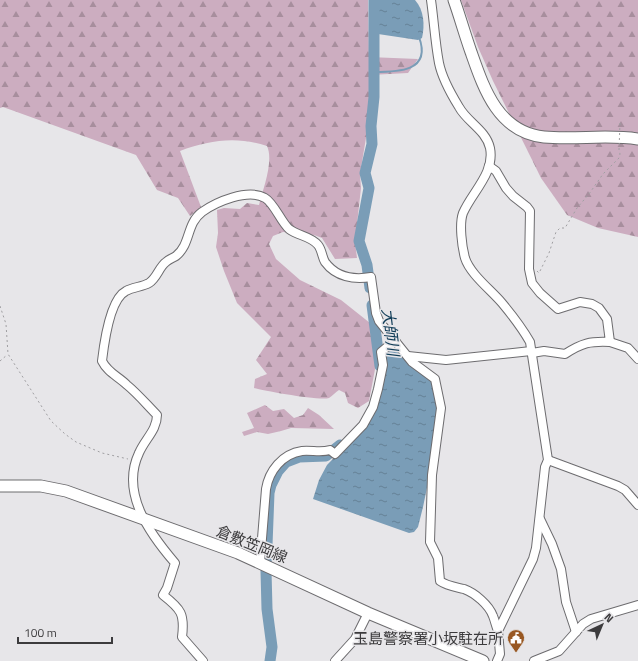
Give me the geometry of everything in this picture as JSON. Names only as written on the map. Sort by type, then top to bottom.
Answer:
[{"type":"main road","points":[[454,0],[475,64],[489,98],[496,109],[514,125],[526,132],[542,136],[561,138],[625,137],[638,140]]},
{"type":"main road","name":"倉敷笠岡線","points":[[0,486],[30,486],[66,491],[217,546],[264,565],[368,613],[483,661]]},
{"type":"street","points":[[431,0],[441,71],[459,108],[467,119],[485,136],[490,146],[491,155],[489,166],[463,213],[461,220],[465,258],[469,267],[502,303],[530,342],[548,460],[545,467],[538,539],[533,559],[498,631]]},
{"type":"street","points":[[489,166],[496,170],[509,192],[527,207],[530,212],[529,269],[534,288],[558,308],[580,302],[592,304],[599,308],[607,318],[610,342]]},
{"type":"street","points":[[203,661],[182,637],[183,618],[176,605],[163,595],[175,563],[157,542],[144,520],[133,491],[133,470],[135,461],[142,446],[153,432],[157,422],[157,414],[126,383],[109,371],[102,361],[116,300],[121,294],[126,290],[149,282],[157,275],[165,262],[182,250],[192,222],[202,212],[226,200],[241,195],[252,195],[265,198],[290,229],[310,239],[318,246],[324,261],[333,270],[350,278],[368,278],[379,321],[412,362],[435,379],[441,408],[432,475],[430,542],[438,558],[440,581],[443,584],[465,589],[472,593],[487,606],[493,615],[498,631],[500,660]]},
{"type":"street","points":[[264,565],[266,489],[270,474],[280,462],[294,453],[308,451],[333,452],[335,454],[366,420],[373,407],[378,389],[383,365],[381,352],[396,342]]},
{"type":"street","points":[[408,356],[446,360],[544,351],[565,354],[577,346],[589,342],[610,342],[628,348],[638,359]]},
{"type":"street","points":[[548,460],[618,486],[625,490],[638,505]]},
{"type":"street","points":[[539,517],[552,544],[561,569],[566,602],[576,632]]},
{"type":"street","points":[[534,661],[559,651],[583,624],[638,605]]},
{"type":"street","points":[[335,661],[354,639],[368,613]]},
{"type":"path","points":[[537,271],[539,273],[549,253],[556,232],[560,228],[565,228],[577,208],[603,174],[619,158],[620,123]]},
{"type":"path","points":[[0,306],[6,324],[8,354],[51,421],[64,434],[76,442],[102,453],[135,461]]},
{"type":"path","points":[[0,361],[8,354]]},
{"type":"green space","points":[[0,0],[368,0],[369,57],[418,59],[408,73],[370,75],[368,126],[360,174],[361,188],[355,242],[357,258],[335,259],[322,238],[314,235],[283,232],[273,236],[269,244],[276,259],[300,280],[341,300],[370,323],[376,364],[369,401],[358,408],[348,403],[345,393],[339,390],[329,398],[324,399],[254,388],[255,379],[267,374],[256,360],[271,337],[237,303],[216,247],[218,233],[217,210],[224,208],[240,209],[247,203],[259,205],[269,167],[269,152],[267,146],[234,140],[202,144],[180,151],[201,207],[190,216],[178,198],[157,190],[136,155],[3,107],[0,108]]},
{"type":"green space","points":[[461,0],[638,0],[638,237],[598,228],[567,215],[541,178],[493,81],[478,47]]},
{"type":"green space","points":[[265,405],[273,411],[284,409],[294,418],[303,415],[308,408],[319,415],[334,429],[291,428],[268,434],[257,432],[244,436],[242,432],[254,428],[247,413]]},
{"type":"water","points":[[378,0],[415,0],[420,8],[423,18],[422,38],[418,40],[378,34]]},
{"type":"water","points":[[395,345],[434,381],[439,406],[430,473],[423,507],[418,527],[414,532],[409,533],[313,499],[319,480],[327,465],[364,427],[384,353]]},
{"type":"waterway","name":"大師川","points":[[370,288],[367,265],[359,241],[369,188],[365,173],[372,144],[371,126],[374,97],[374,0]]},
{"type":"waterway","points":[[374,72],[402,70],[410,68],[417,63],[421,57],[422,49],[419,37]]},
{"type":"waterway","name":"大師川","points":[[372,305],[380,366]]},
{"type":"waterway","name":"大師川","points":[[270,661],[272,647],[267,609],[266,571],[269,493],[271,485],[278,471],[286,462],[299,457],[326,456],[340,445]]},
{"type":"place","name":"玉島警察署小坂駐在所","points":[[516,653]]}]
